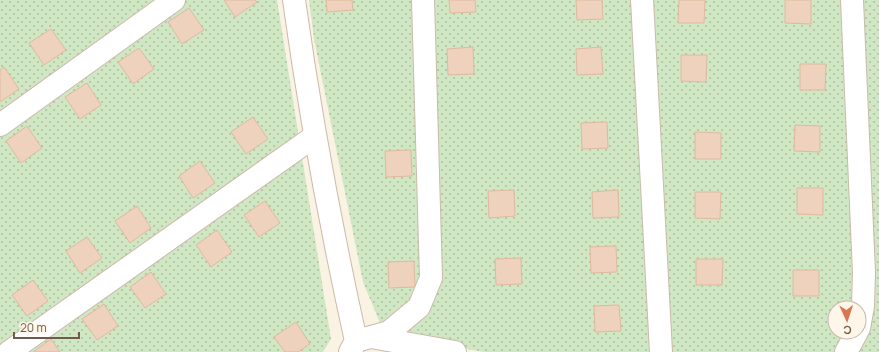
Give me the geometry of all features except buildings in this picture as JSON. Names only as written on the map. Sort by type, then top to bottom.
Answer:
[{"type":"lane","points":[[0,125],[174,0]]},
{"type":"lane","points":[[294,0],[315,136],[334,242],[359,343]]},
{"type":"lane","points":[[359,343],[389,332],[419,308],[430,278],[423,0]]},
{"type":"lane","points":[[642,0],[660,352]]},
{"type":"lane","points":[[852,0],[864,273],[863,300]]},
{"type":"lane","points":[[9,352],[315,136]]},
{"type":"lane","points":[[846,352],[853,340]]},
{"type":"lane","points":[[359,343],[456,352]]},
{"type":"green space","points":[[0,0],[277,0],[331,339],[323,352],[0,352]]},
{"type":"green space","points":[[309,0],[879,0],[879,352],[484,352],[421,341],[380,323],[363,282],[314,39]]}]
